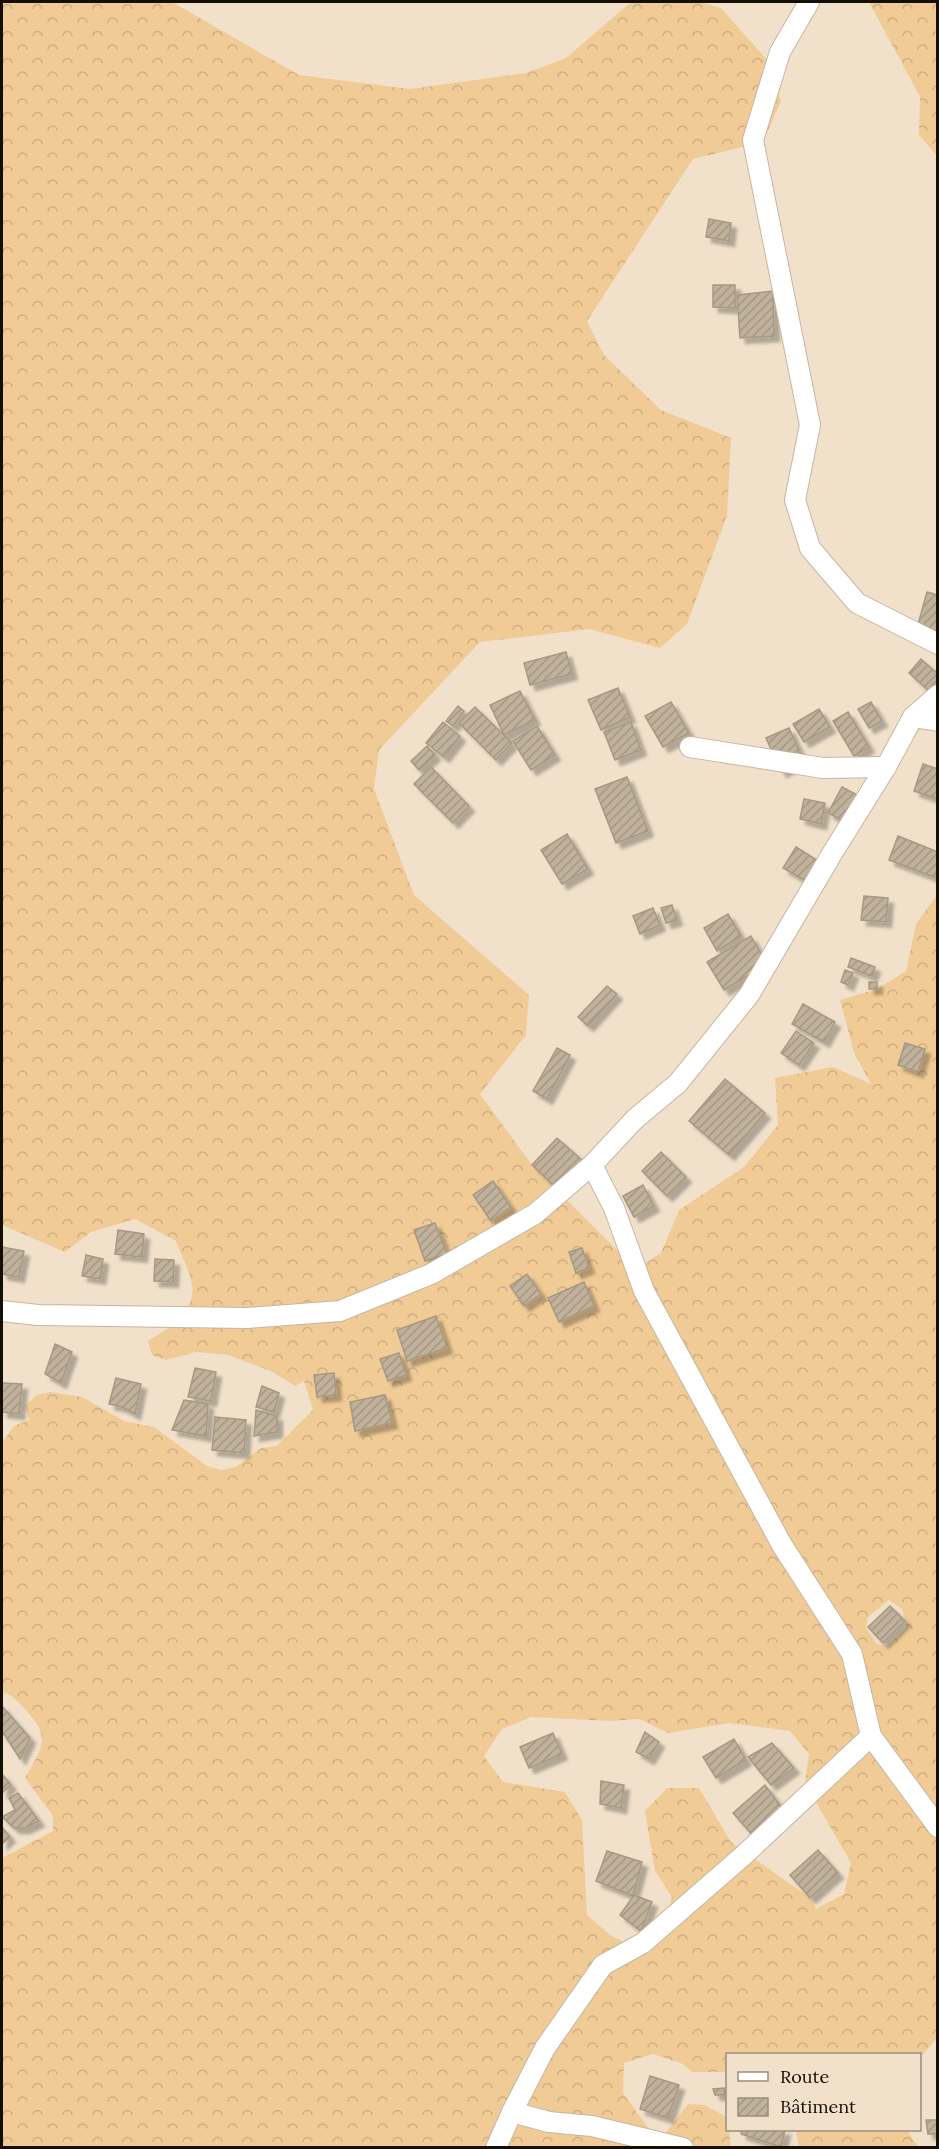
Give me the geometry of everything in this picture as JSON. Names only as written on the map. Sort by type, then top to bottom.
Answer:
[{"type":"street","points":[[809,2],[780,52],[753,140],[810,425],[795,500],[810,548],[857,603],[938,644]]},
{"type":"street","points":[[2,1311],[38,1315],[247,1318],[340,1311],[431,1274],[535,1214],[592,1165],[635,1119],[678,1083],[749,995],[886,767],[913,717],[938,694]]},
{"type":"street","points":[[913,717],[938,721]]},
{"type":"street","points":[[690,747],[823,768],[886,767]]},
{"type":"street","points":[[592,1165],[614,1208],[644,1291],[782,1545],[852,1654],[871,1736],[938,1827]]},
{"type":"street","points":[[496,2148],[545,2048],[603,1965],[643,1943],[744,1855],[871,1736]]},
{"type":"street","points":[[512,2112],[549,2122],[592,2126],[683,2148]]},
{"type":"green space","points":[[2,2],[172,2],[299,75],[410,89],[526,73],[566,58],[631,2],[700,2],[721,8],[769,62],[781,101],[763,142],[693,159],[587,321],[604,355],[661,410],[731,438],[727,516],[687,624],[660,648],[589,629],[480,642],[379,750],[374,789],[414,895],[529,995],[526,1035],[480,1094],[532,1165],[636,1269],[661,1253],[679,1210],[744,1167],[778,1125],[775,1078],[833,1067],[871,1084],[854,1053],[840,1000],[877,989],[906,971],[916,924],[937,895],[937,2038],[921,2057],[921,2053],[726,2053],[726,2074],[724,2072],[692,2072],[683,2064],[653,2054],[624,2063],[623,2093],[649,2129],[664,2135],[688,2104],[704,2105],[726,2116],[726,2131],[729,2131],[731,2147],[2,2147],[2,1858],[53,1831],[53,1816],[25,1778],[40,1750],[42,1742],[38,1727],[17,1700],[2,1692],[2,1443],[14,1426],[29,1420],[25,1406],[37,1395],[51,1392],[82,1397],[124,1421],[154,1427],[207,1466],[221,1470],[236,1467],[261,1448],[277,1446],[313,1410],[304,1381],[295,1386],[271,1371],[228,1355],[196,1352],[166,1360],[152,1355],[148,1341],[179,1319],[190,1304],[192,1295],[189,1274],[176,1241],[135,1219],[91,1232],[65,1252],[2,1225]],"holes":[[[889,1600],[902,1609],[907,1627],[888,1646],[877,1644],[866,1628],[868,1617]],[[531,1717],[610,1721],[640,1719],[668,1733],[729,1723],[790,1731],[809,1754],[805,1783],[851,1863],[844,1894],[816,1909],[810,1898],[731,1842],[699,1788],[667,1788],[645,1811],[655,1871],[672,1897],[663,1926],[639,1950],[610,1935],[587,1915],[582,1820],[565,1792],[503,1782],[484,1756],[502,1729]]]},
{"type":"green space","points":[[869,2],[937,2],[937,156],[919,135],[920,97]]},
{"type":"green space","points":[[796,2131],[908,2131],[919,2147],[799,2147]]},
{"type":"building","points":[[709,219],[731,223],[729,241],[706,237]]},
{"type":"building","points":[[713,285],[735,285],[735,308],[713,307]]},
{"type":"building","points":[[773,291],[774,336],[740,338],[737,295]]},
{"type":"building","points":[[927,592],[938,595],[938,634],[917,628]]},
{"type":"building","points":[[566,652],[572,674],[530,685],[524,663]]},
{"type":"building","points":[[921,659],[938,674],[938,679],[928,690],[909,673]]},
{"type":"building","points":[[618,688],[630,717],[601,730],[588,700]]},
{"type":"building","points":[[520,691],[535,720],[504,735],[490,705]]},
{"type":"building","points":[[671,702],[689,733],[663,747],[645,716]]},
{"type":"building","points":[[871,702],[882,721],[869,728],[858,709]]},
{"type":"building","points":[[458,706],[464,711],[453,726],[446,721]]},
{"type":"building","points":[[475,707],[512,743],[496,760],[459,723]]},
{"type":"building","points":[[819,709],[830,727],[804,742],[793,724]]},
{"type":"building","points":[[848,712],[869,747],[854,756],[833,721]]},
{"type":"building","points":[[443,722],[460,736],[444,757],[426,743]]},
{"type":"building","points":[[631,722],[641,750],[615,760],[604,732]]},
{"type":"building","points":[[537,726],[555,755],[531,770],[513,741]]},
{"type":"building","points":[[789,728],[804,761],[781,772],[766,738]]},
{"type":"building","points":[[427,746],[435,755],[419,770],[411,761]]},
{"type":"building","points":[[923,764],[938,769],[938,799],[914,791]]},
{"type":"building","points":[[431,767],[469,806],[453,823],[414,784]]},
{"type":"building","points":[[627,777],[648,831],[616,843],[595,789]]},
{"type":"building","points":[[842,787],[863,798],[849,824],[828,813]]},
{"type":"building","points":[[804,799],[825,803],[821,824],[800,819]]},
{"type":"building","points":[[567,834],[588,869],[562,884],[541,850]]},
{"type":"building","points":[[898,836],[938,852],[938,868],[934,877],[889,860]]},
{"type":"building","points":[[796,847],[823,864],[811,884],[783,868]]},
{"type":"building","points":[[864,896],[888,898],[886,922],[861,920]]},
{"type":"building","points":[[672,905],[677,920],[666,923],[661,908]]},
{"type":"building","points":[[653,908],[660,925],[640,934],[633,916]]},
{"type":"building","points":[[728,914],[741,936],[717,951],[704,928]]},
{"type":"building","points":[[751,936],[767,964],[724,990],[707,962]]},
{"type":"building","points":[[851,958],[875,967],[872,976],[848,967]]},
{"type":"building","points":[[845,970],[853,973],[848,985],[841,982]]},
{"type":"building","points":[[869,982],[877,982],[877,989],[869,989]]},
{"type":"building","points":[[607,986],[617,994],[588,1026],[578,1017]]},
{"type":"building","points":[[803,1004],[835,1022],[824,1042],[792,1024]]},
{"type":"building","points":[[796,1031],[814,1043],[799,1065],[781,1053]]},
{"type":"building","points":[[905,1043],[925,1049],[918,1072],[898,1065]]},
{"type":"building","points":[[557,1048],[570,1055],[547,1099],[533,1091]]},
{"type":"building","points":[[725,1079],[765,1113],[729,1155],[689,1121]]},
{"type":"building","points":[[557,1138],[582,1160],[556,1188],[532,1165]]},
{"type":"building","points":[[661,1152],[686,1177],[667,1196],[642,1171]]},
{"type":"building","points":[[493,1181],[511,1207],[491,1221],[473,1195]]},
{"type":"building","points":[[643,1185],[654,1206],[634,1217],[623,1196]]},
{"type":"building","points":[[435,1223],[447,1254],[425,1261],[414,1230]]},
{"type":"building","points":[[118,1230],[144,1234],[142,1257],[115,1254]]},
{"type":"building","points":[[2,1247],[24,1251],[19,1277],[2,1274]]},
{"type":"building","points":[[582,1248],[589,1268],[576,1273],[569,1252]]},
{"type":"building","points":[[86,1255],[103,1259],[100,1279],[82,1276]]},
{"type":"building","points":[[155,1259],[174,1260],[173,1282],[154,1281]]},
{"type":"building","points":[[527,1274],[541,1294],[524,1306],[510,1286]]},
{"type":"building","points":[[584,1282],[594,1306],[559,1322],[548,1298]]},
{"type":"building","points":[[436,1316],[447,1348],[407,1361],[397,1330]]},
{"type":"building","points":[[55,1344],[72,1352],[61,1383],[45,1374]]},
{"type":"building","points":[[399,1353],[406,1375],[388,1381],[380,1359]]},
{"type":"building","points":[[195,1368],[216,1372],[211,1401],[188,1397]]},
{"type":"building","points":[[334,1373],[336,1395],[317,1397],[314,1375]]},
{"type":"building","points":[[116,1378],[141,1384],[135,1414],[122,1407],[109,1404]]},
{"type":"building","points":[[2,1383],[22,1384],[19,1414],[2,1412]]},
{"type":"building","points":[[262,1386],[279,1393],[274,1412],[256,1407]]},
{"type":"building","points":[[385,1395],[392,1423],[355,1431],[350,1402]]},
{"type":"building","points":[[184,1400],[208,1404],[206,1436],[172,1430]]},
{"type":"building","points":[[256,1410],[277,1416],[277,1432],[254,1436]]},
{"type":"building","points":[[215,1417],[246,1420],[244,1453],[212,1450]]},
{"type":"building","points":[[890,1606],[905,1621],[883,1643],[868,1627]]},
{"type":"building","points":[[2,1706],[30,1738],[20,1759],[4,1734],[2,1735]]},
{"type":"building","points":[[645,1732],[659,1742],[649,1759],[636,1752]]},
{"type":"building","points":[[553,1733],[562,1754],[529,1768],[520,1747]]},
{"type":"building","points":[[734,1739],[746,1760],[716,1778],[703,1757]]},
{"type":"building","points":[[772,1743],[794,1768],[771,1785],[748,1757]]},
{"type":"building","points":[[2,1774],[11,1785],[2,1793]]},
{"type":"building","points":[[601,1781],[624,1785],[621,1808],[600,1804]]},
{"type":"building","points":[[765,1785],[784,1811],[755,1838],[733,1813]]},
{"type":"building","points":[[18,1793],[39,1821],[25,1828],[14,1828],[2,1817],[15,1810],[9,1798]]},
{"type":"building","points":[[2,1827],[10,1837],[2,1844]]},
{"type":"building","points":[[818,1850],[838,1873],[810,1898],[790,1875]]},
{"type":"building","points":[[607,1851],[642,1862],[633,1896],[596,1881]]},
{"type":"building","points":[[634,1895],[652,1902],[641,1931],[620,1915]]},
{"type":"building","points":[[650,2076],[679,2085],[668,2118],[640,2109]]},
{"type":"building","points":[[724,2088],[726,2095],[715,2095],[713,2089]]},
{"type":"building","points":[[926,2120],[938,2120],[938,2134],[928,2134]]},
{"type":"building","points":[[742,2131],[785,2131],[781,2147],[741,2134]]}]
